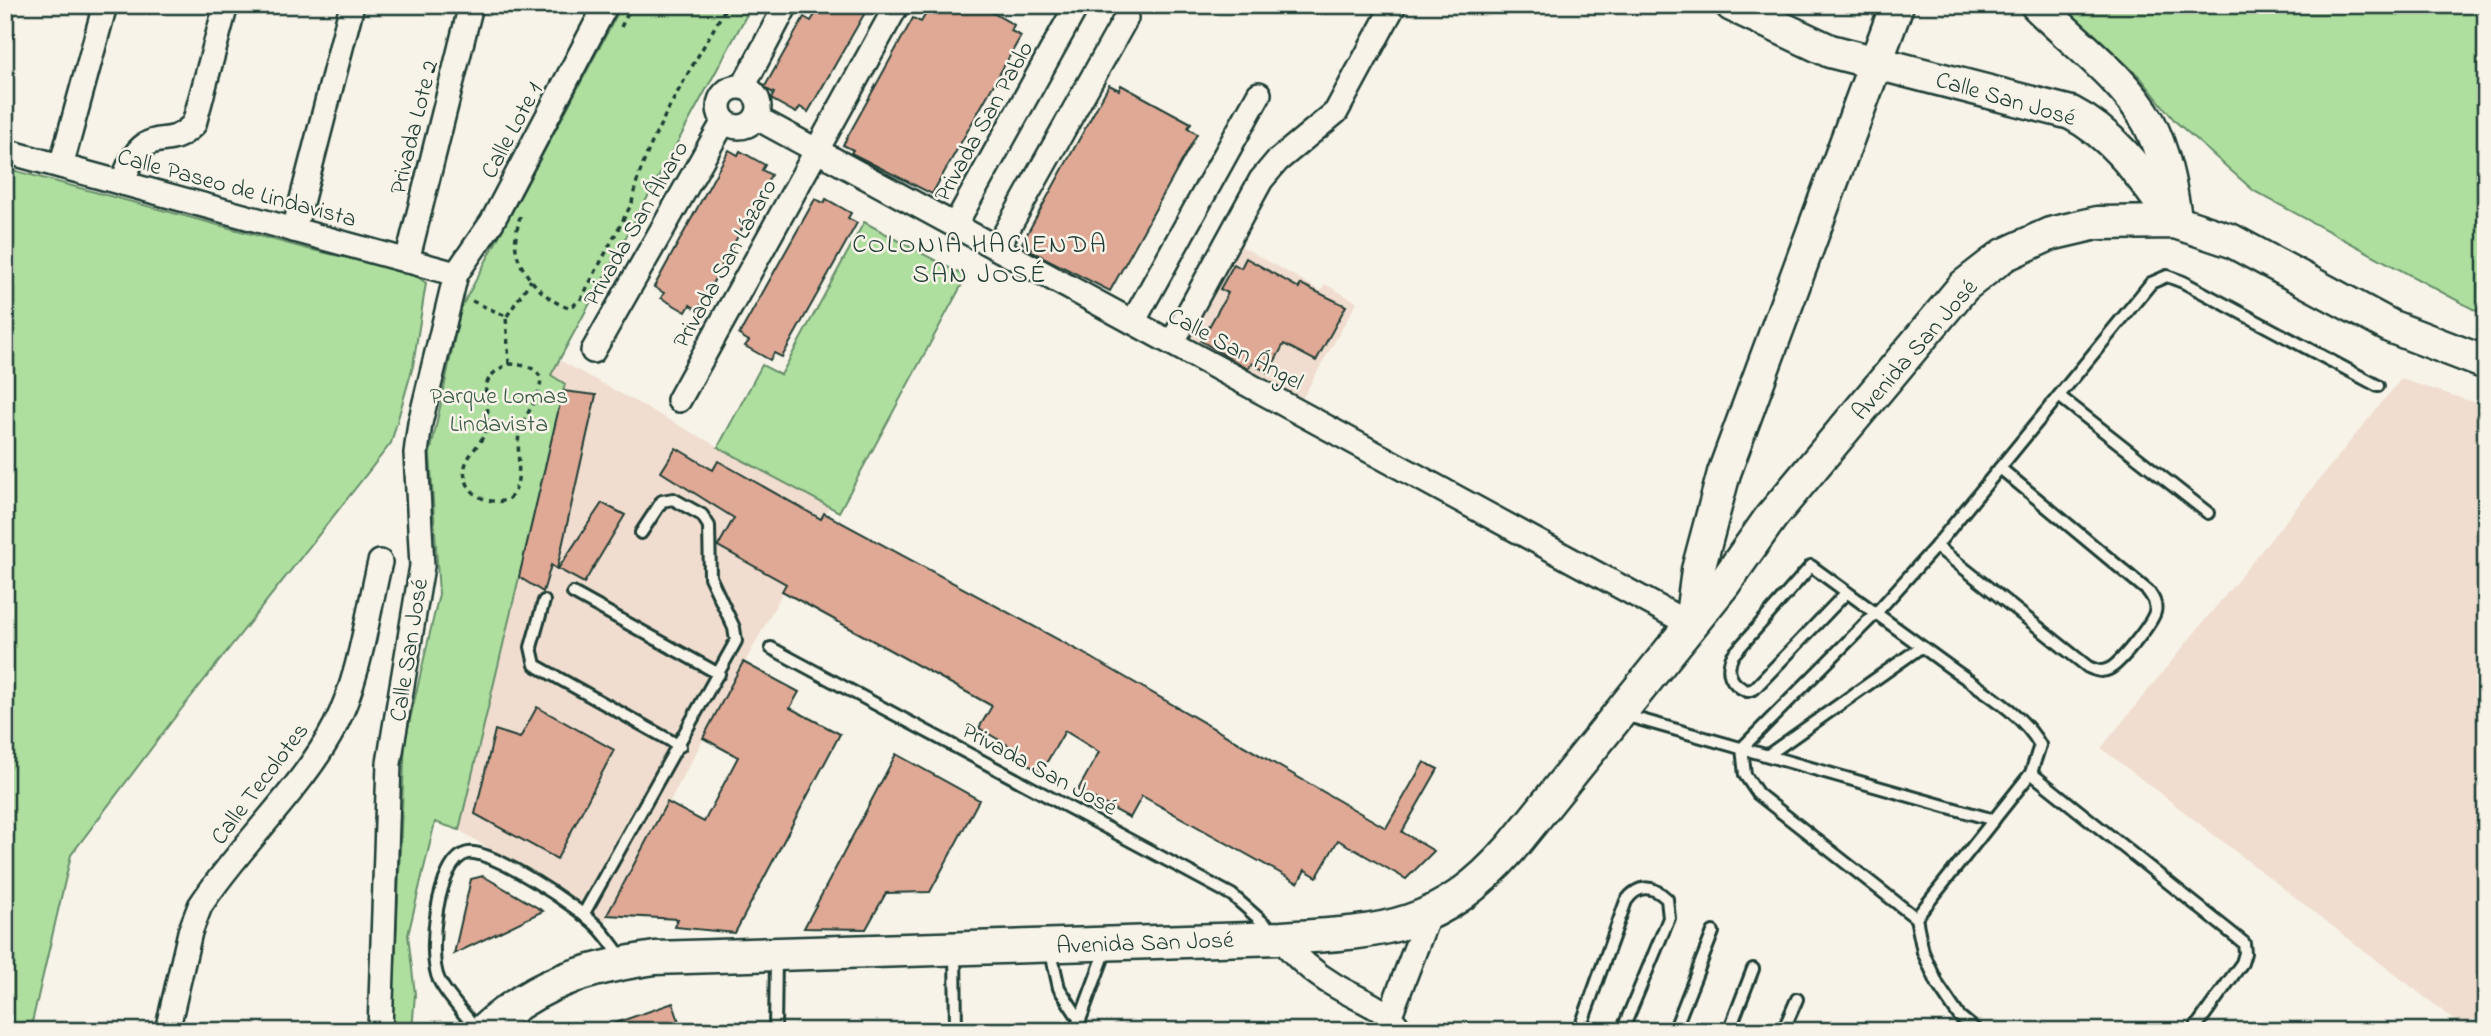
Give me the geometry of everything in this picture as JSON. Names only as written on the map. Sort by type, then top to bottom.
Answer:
[{"type":"main road","name":"Calle San José","points":[[1732,5],[1830,51],[1875,64],[1961,82],[2078,116],[2117,145],[2175,222]]},
{"type":"main road","points":[[1691,625],[1698,570],[1724,473],[1897,5]]},
{"type":"main road","points":[[2037,5],[2123,88],[2148,122],[2168,174],[2175,222]]},
{"type":"main road","name":"Avenida San José","points":[[481,1031],[541,988],[580,972],[655,958],[1281,938],[1381,930],[1428,916],[1484,879],[1691,625],[1771,517],[1964,286],[2004,255],[2050,234],[2097,223],[2175,222],[2232,241],[2392,327],[2486,363]]},
{"type":"street","points":[[61,166],[104,5]]},
{"type":"street","points":[[122,183],[132,160],[146,144],[180,138],[194,124],[226,5]]},
{"type":"street","points":[[293,230],[352,5]]},
{"type":"street","name":"Privada Lote 2","points":[[407,261],[471,5]]},
{"type":"street","name":"Calle Lote 1","points":[[453,283],[492,222],[606,5]]},
{"type":"street","points":[[743,87],[786,5]]},
{"type":"street","name":"Privada San Lázaro","points":[[679,400],[897,5]]},
{"type":"street","name":"Privada San Pablo","points":[[954,225],[1077,5]]},
{"type":"street","points":[[1172,343],[1261,180],[1286,153],[1336,112],[1394,5]]},
{"type":"street","points":[[997,248],[1126,18]]},
{"type":"street","points":[[743,87],[757,96],[760,107],[757,118],[741,127],[724,121],[719,109],[721,97],[731,88],[743,87]]},
{"type":"street","points":[[1133,322],[1259,94]]},
{"type":"street","name":"Calle San Ángel","points":[[757,118],[1691,625]]},
{"type":"street","name":"Privada San Álvaro","points":[[593,351],[724,121]]},
{"type":"street","name":"Calle Paseo de Lindavista","points":[[5,151],[407,261],[453,283]]},
{"type":"street","name":"Calle San José","points":[[380,1031],[390,762],[422,566],[416,453],[419,423],[453,283]]},
{"type":"street","name":"Calle Tecolotes","points":[[167,1031],[190,932],[200,906],[312,761],[334,728],[349,694],[380,562]]},
{"type":"street","points":[[1281,938],[1296,958],[1317,975],[1395,1023],[1428,916]]},
{"type":"lane","points":[[1742,748],[1876,613],[1936,546],[2151,283],[2167,276],[2378,386]]},
{"type":"lane","points":[[2059,396],[2208,513]]},
{"type":"lane","points":[[1936,546],[2088,667],[2098,671],[2108,670],[2117,664],[2151,620],[2156,611],[2154,600],[2148,591],[2000,468]]},
{"type":"lane","points":[[583,915],[680,746],[733,648],[736,635],[710,577],[709,526],[702,515],[673,499],[662,501],[654,509],[641,533]]},
{"type":"lane","points":[[1846,592],[1754,689],[1747,691],[1736,685],[1729,676],[1728,665],[1733,655],[1811,566],[2028,724],[2040,745],[2031,773],[1916,918]]},
{"type":"lane","points":[[573,593],[719,674]]},
{"type":"lane","points":[[544,601],[531,648],[534,665],[680,746]]},
{"type":"lane","points":[[1768,755],[1922,647]]},
{"type":"lane","name":"Privada San José","points":[[771,648],[1232,895],[1281,938]]},
{"type":"lane","points":[[1618,713],[1994,820]]},
{"type":"lane","points":[[1742,748],[1745,775],[1758,794],[1916,918],[1923,951],[1938,985],[1959,1016],[1977,1031]]},
{"type":"lane","points":[[2031,773],[2244,943],[2242,963],[2193,1031]]},
{"type":"lane","points":[[481,1031],[438,979],[433,949],[444,876],[455,860],[468,853],[487,856],[557,894],[597,927],[626,962]]},
{"type":"lane","points":[[1579,1031],[1626,901],[1633,891],[1644,887],[1656,890],[1667,899],[1669,918],[1622,1031]]},
{"type":"lane","points":[[1674,1031],[1713,932]]},
{"type":"lane","points":[[1073,1031],[1080,1020],[1108,944]]},
{"type":"lane","points":[[1050,945],[1059,988],[1080,1020]]},
{"type":"lane","points":[[955,947],[956,1031]]},
{"type":"lane","points":[[775,1031],[776,953]]},
{"type":"lane","points":[[1729,1031],[1754,969]]},
{"type":"lane","points":[[1783,1031],[1797,999]]},
{"type":"path","points":[[520,216],[515,249],[531,280],[560,305],[569,308],[580,301],[632,203],[635,186],[650,148],[727,5]]},
{"type":"path","points":[[509,363],[506,316],[531,280]]},
{"type":"path","points":[[453,283],[506,316]]},
{"type":"path","points":[[509,363],[521,364],[534,371],[541,383],[539,397],[521,428],[517,447],[521,476],[507,498],[493,501],[480,498],[470,489],[465,478],[465,465],[485,432],[485,390],[489,379],[497,369],[509,363]]},
{"type":"shaded area","points":[[1241,246],[1321,291],[1325,284],[1357,302],[1299,404],[1187,341]]},
{"type":"shaded area","points":[[559,360],[829,507],[605,921],[459,830],[565,384],[550,376]]},
{"type":"shaded area","points":[[2401,379],[2486,406],[2486,1014],[2461,1025],[2101,748]]},
{"type":"green space","name":"Parque Lomas Lindavista","points":[[622,5],[752,5],[551,375],[565,384],[459,830],[435,822],[408,935],[415,994],[412,1031],[392,1031],[405,741],[439,594],[430,454],[461,308]]},
{"type":"green space","points":[[2061,5],[2486,5],[2486,316],[2254,191],[2175,121],[2140,77]]},
{"type":"green space","points":[[5,168],[308,249],[411,272],[426,283],[413,366],[391,443],[172,721],[71,855],[30,1031],[5,1031]]},
{"type":"green space","points":[[864,222],[966,277],[839,512],[718,447],[762,365],[781,375]]},
{"type":"building","points":[[821,5],[855,5],[866,11],[808,112],[800,107],[796,113],[771,99],[774,93],[764,88],[804,17],[811,21]]},
{"type":"building","points":[[931,5],[979,5],[1014,25],[1011,31],[1021,36],[932,194],[851,153],[853,150],[843,145],[913,18],[921,22]]},
{"type":"building","points":[[1109,85],[1119,90],[1121,85],[1191,123],[1188,128],[1197,134],[1110,291],[1031,251],[1032,248],[1022,243]]},
{"type":"building","points":[[729,150],[738,155],[740,151],[765,165],[762,170],[771,175],[698,310],[690,305],[686,312],[661,298],[664,293],[654,287]]},
{"type":"building","points":[[815,199],[824,203],[826,199],[851,213],[848,218],[857,223],[782,357],[774,353],[770,360],[745,346],[749,341],[739,335]]},
{"type":"building","points":[[1246,258],[1299,288],[1301,284],[1346,306],[1316,361],[1284,344],[1268,373],[1252,363],[1248,369],[1201,341],[1228,293],[1220,289],[1234,264],[1241,268]]},
{"type":"building","points":[[563,391],[596,395],[557,569],[551,565],[543,592],[519,577]]},
{"type":"building","points":[[676,448],[713,470],[718,461],[821,519],[824,513],[1085,654],[1386,828],[1424,762],[1438,769],[1402,832],[1434,851],[1406,879],[1338,840],[1317,877],[1305,870],[1298,883],[1142,796],[1130,818],[1078,790],[1099,752],[1065,731],[1041,772],[1023,762],[1026,756],[979,728],[992,706],[782,591],[786,584],[718,546],[734,518],[661,472]]},
{"type":"building","points":[[602,503],[625,515],[584,583],[558,569]]},
{"type":"building","points":[[743,662],[799,692],[790,708],[840,734],[735,933],[675,927],[678,919],[607,915],[667,802],[704,822],[738,757],[703,738]]},
{"type":"building","points":[[537,707],[614,750],[557,859],[475,814],[495,730],[520,738]]},
{"type":"building","points":[[896,754],[979,800],[930,892],[886,893],[866,929],[804,928]]},
{"type":"building","points":[[483,876],[543,911],[454,954],[471,879]]},
{"type":"building","points":[[673,1003],[682,1031],[601,1031],[601,1028]]},
{"type":"district","name":"COLONIA HACIENDA SAN JOSÉ","points":[[980,258]]}]
